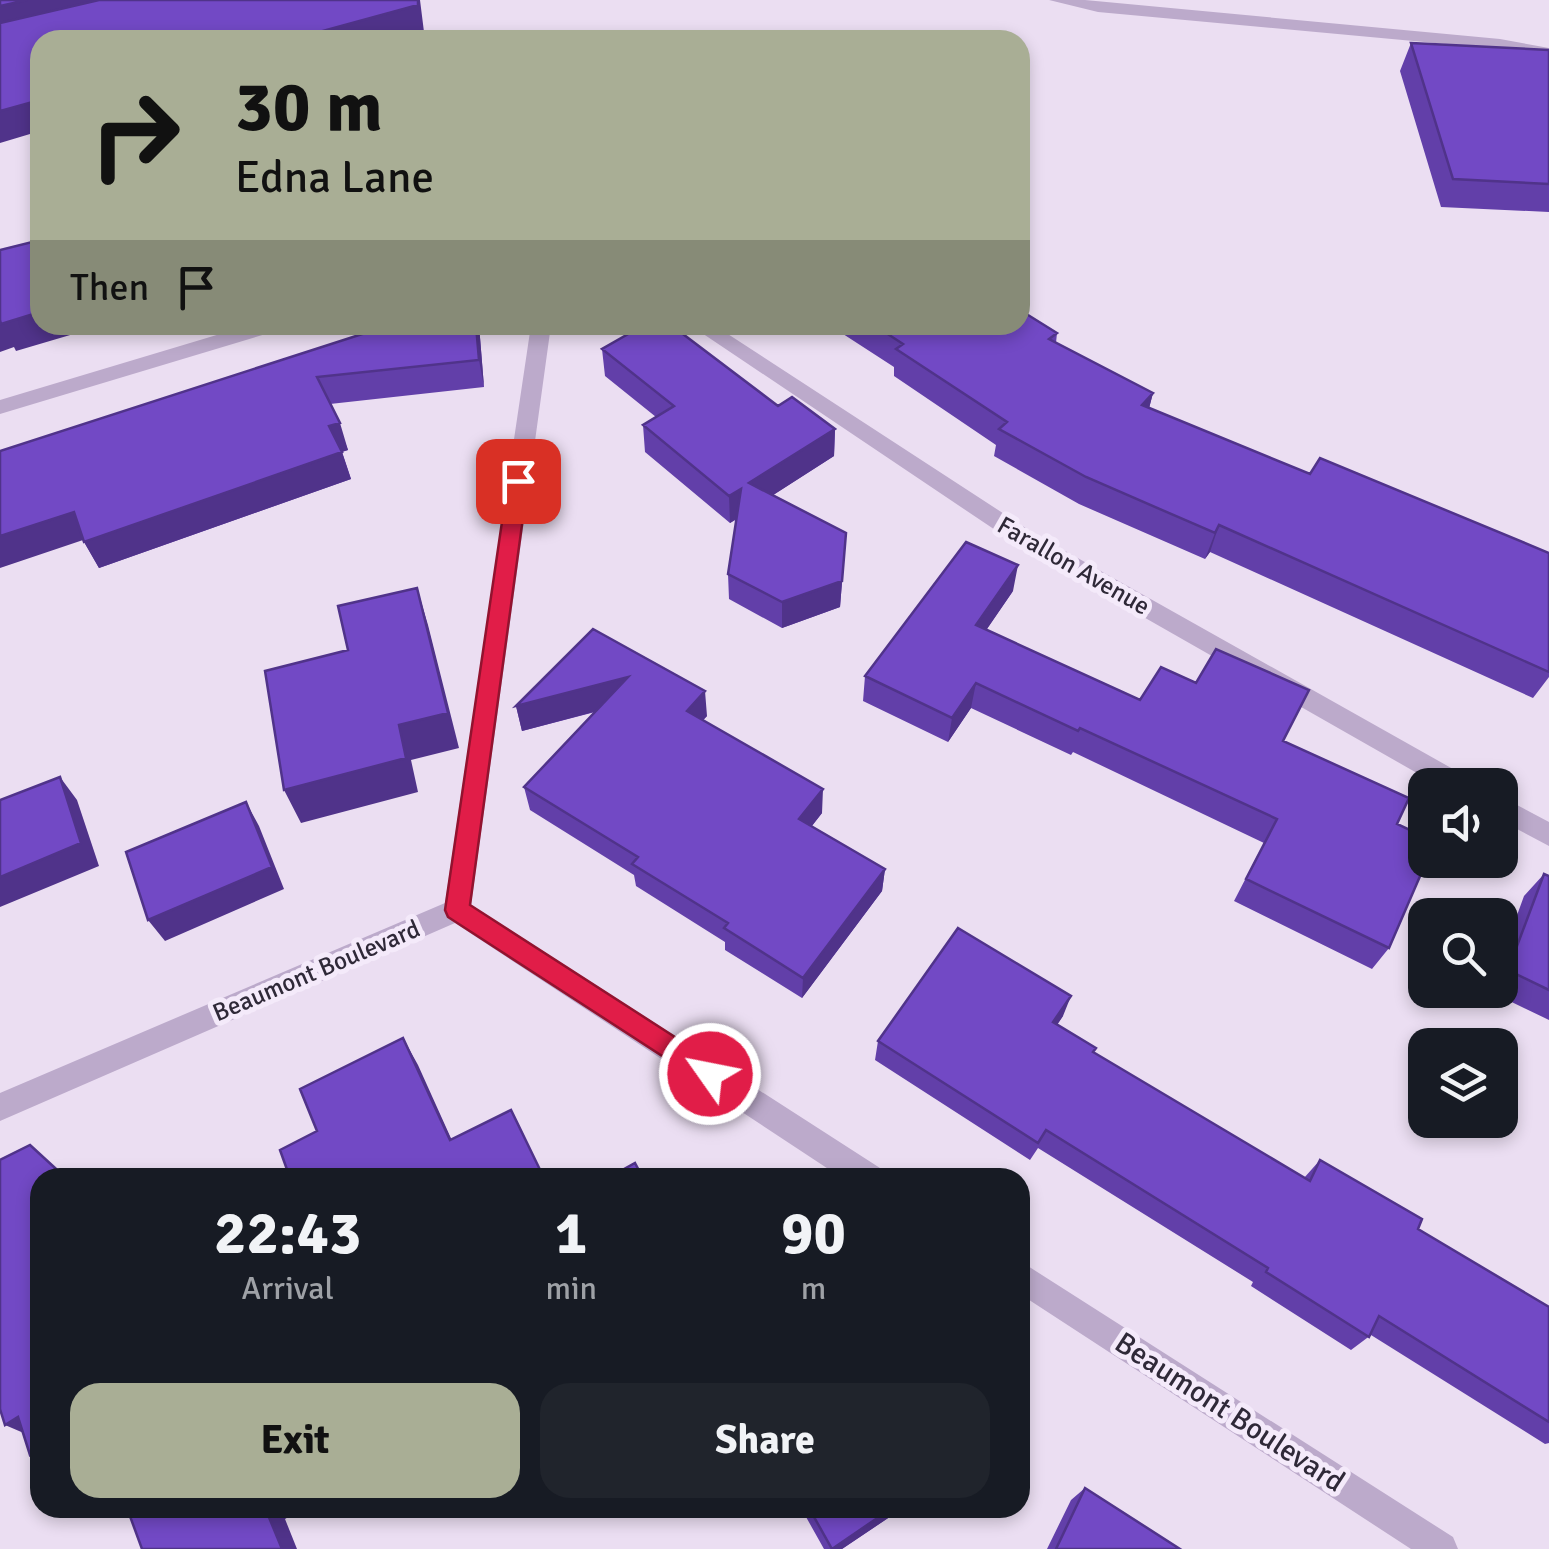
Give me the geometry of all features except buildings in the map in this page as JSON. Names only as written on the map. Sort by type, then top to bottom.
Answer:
[{"type":"street","points":[[1057,0],[1098,8],[1500,44],[1549,53]]},
{"type":"street","points":[[0,407],[239,335]]},
{"type":"street","points":[[540,335],[457,910],[854,1168]]},
{"type":"street","name":"Farallon Avenue","points":[[715,335],[1027,540],[1430,768]]},
{"type":"street","points":[[1518,818],[1549,835]]},
{"type":"street","name":"Beaumont Boulevard","points":[[0,1107],[457,910]]},
{"type":"street","name":"Beaumont Boulevard","points":[[1030,1282],[1441,1549]]},
{"type":"route","points":[[518,481],[457,910],[710,1074]]}]
